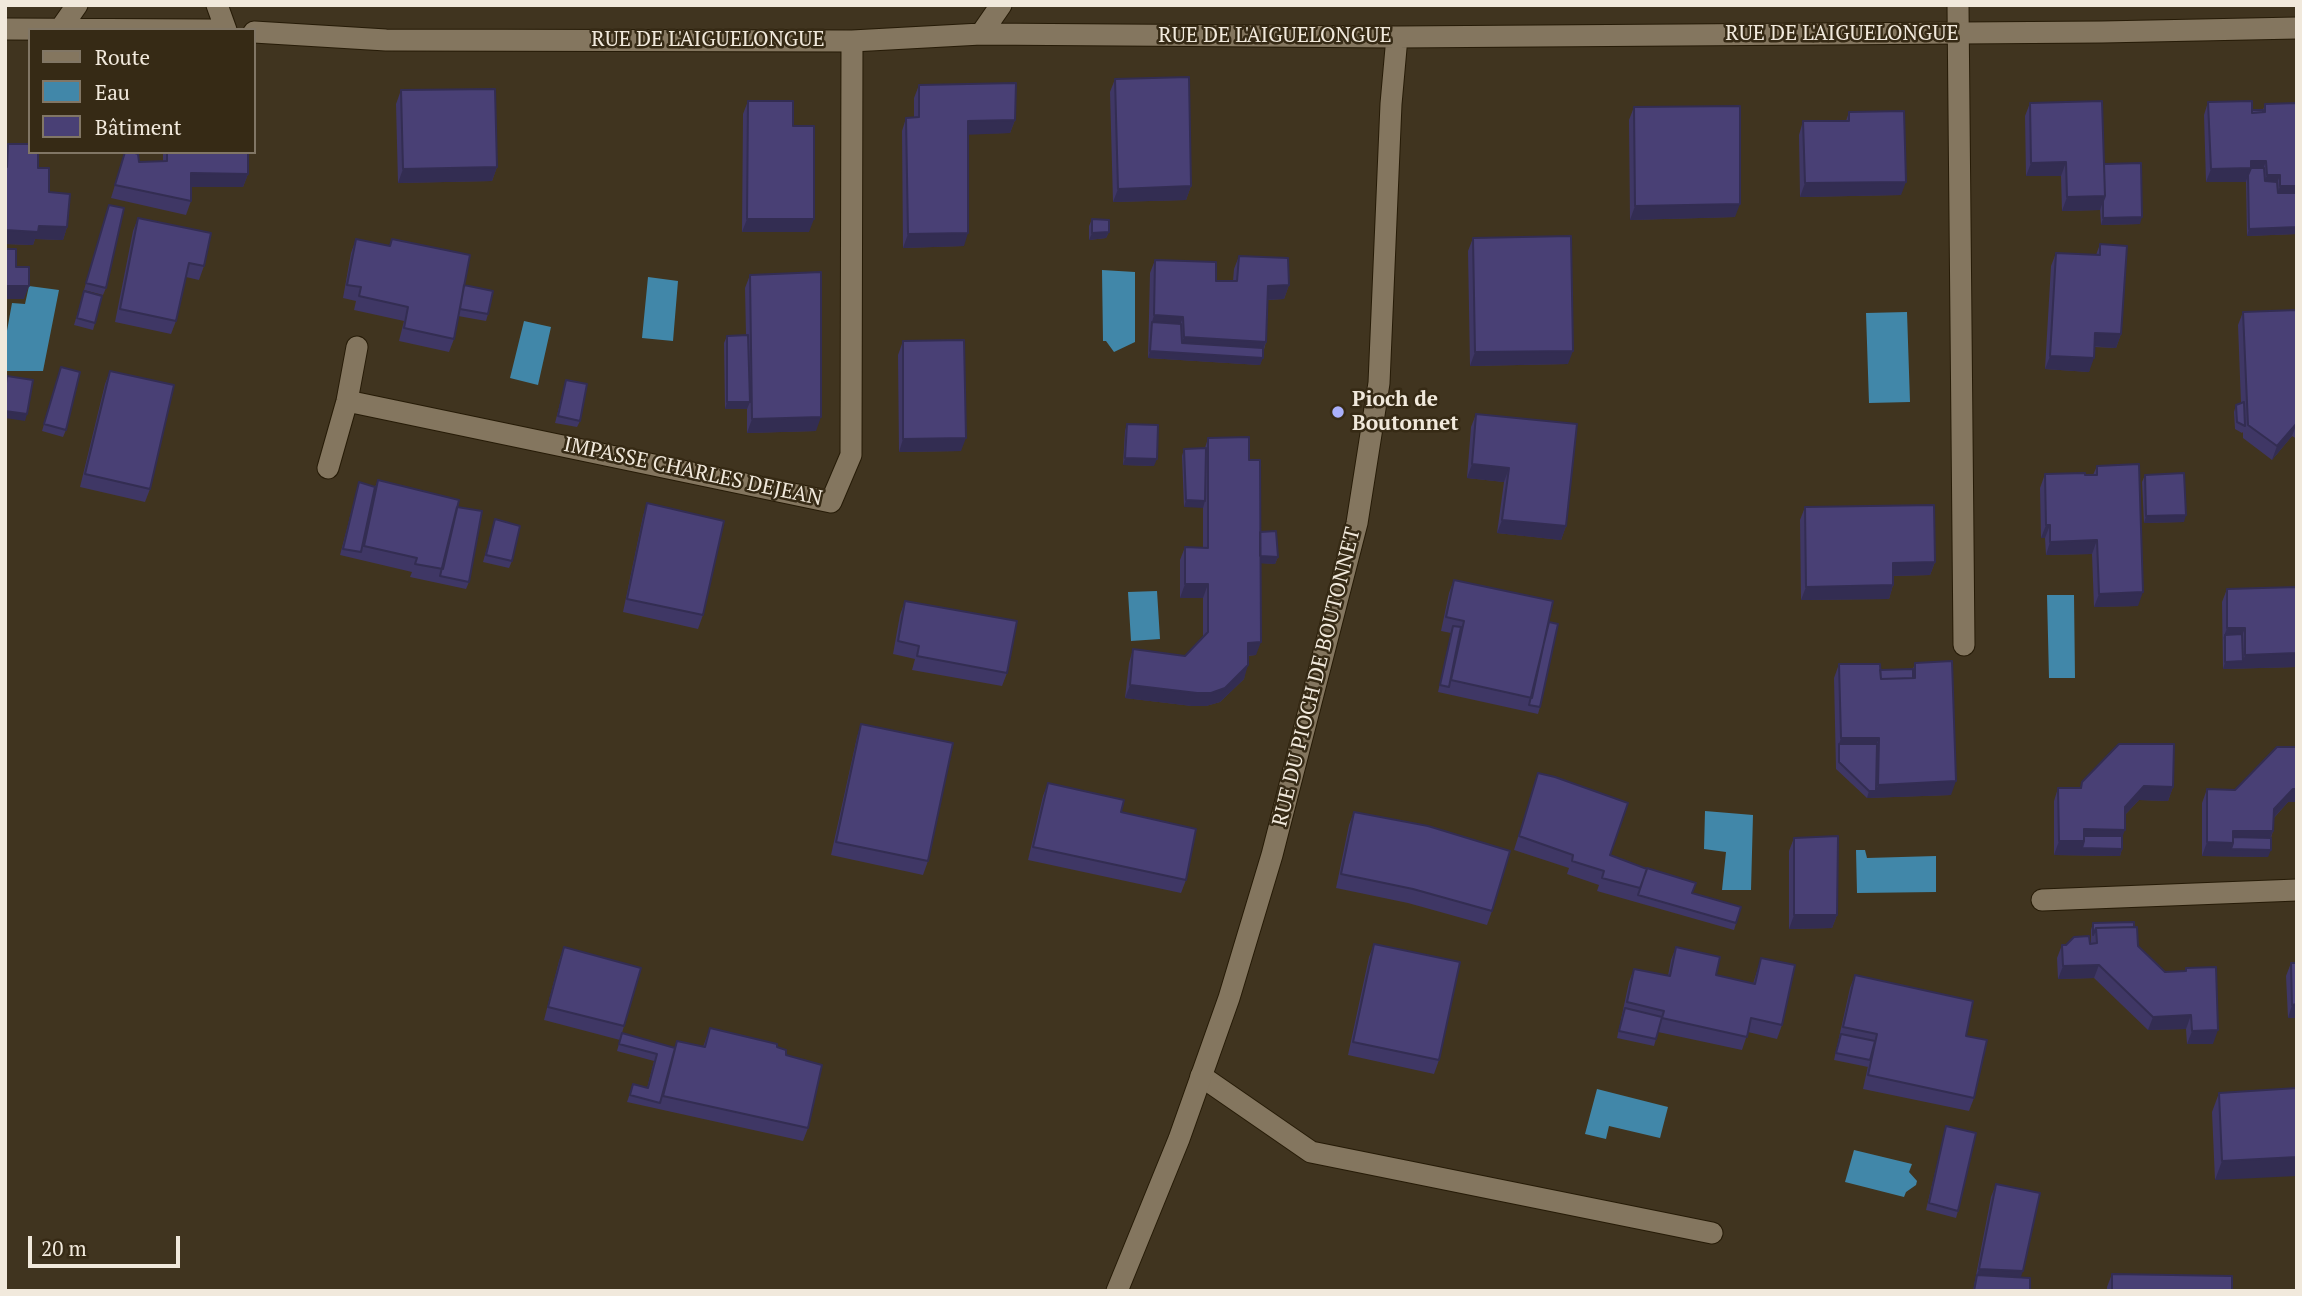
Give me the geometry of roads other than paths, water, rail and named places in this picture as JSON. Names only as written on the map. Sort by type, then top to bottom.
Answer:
[{"type":"street","points":[[61,28],[77,5]]},
{"type":"street","points":[[217,5],[225,28]]},
{"type":"street","points":[[981,34],[1001,5]]},
{"type":"street","points":[[1958,5],[1964,645]]},
{"type":"street","name":"RUE DE L'AIGUELONGUE","points":[[256,32],[386,40],[852,41],[981,34],[1397,37],[1958,34],[2297,28]]},
{"type":"street","points":[[5,29],[28,29]]},
{"type":"street","name":"RUE DU PIOCH DE BOUTONNET","points":[[1117,1291],[1179,1139],[1229,998],[1272,855],[1357,523],[1379,383],[1391,104],[1397,37]]},
{"type":"street","name":"IMPASSE CHARLES DEJEAN","points":[[347,401],[831,502],[850,455],[852,41]]},
{"type":"street","points":[[328,468],[347,401],[357,347]]},
{"type":"street","points":[[2042,900],[2297,890]]},
{"type":"street","points":[[1201,1076],[1311,1152],[1712,1233]]},
{"type":"water","points":[[1102,270],[1135,272],[1135,342],[1114,352],[1106,341],[1103,341]]},
{"type":"water","points":[[648,277],[678,281],[673,341],[642,338]]},
{"type":"water","points":[[29,286],[59,290],[43,371],[5,371],[5,342],[12,303],[25,304]]},
{"type":"water","points":[[1907,312],[1910,402],[1869,403],[1866,313]]},
{"type":"water","points":[[524,321],[551,327],[538,385],[510,378]]},
{"type":"water","points":[[1157,591],[1160,639],[1131,641],[1128,592]]},
{"type":"water","points":[[2047,595],[2074,595],[2075,678],[2049,678]]},
{"type":"water","points":[[1705,811],[1753,815],[1751,890],[1722,890],[1726,852],[1704,849]]},
{"type":"water","points":[[1856,850],[1865,850],[1867,858],[1936,856],[1936,892],[1857,893]]},
{"type":"water","points":[[1597,1089],[1668,1107],[1660,1138],[1609,1126],[1606,1139],[1585,1134]]},
{"type":"water","points":[[1854,1150],[1912,1164],[1909,1172],[1917,1181],[1916,1185],[1906,1192],[1904,1197],[1845,1182]]},
{"type":"place","name":"Pioch de Boutonnet","points":[[1338,412]]}]
